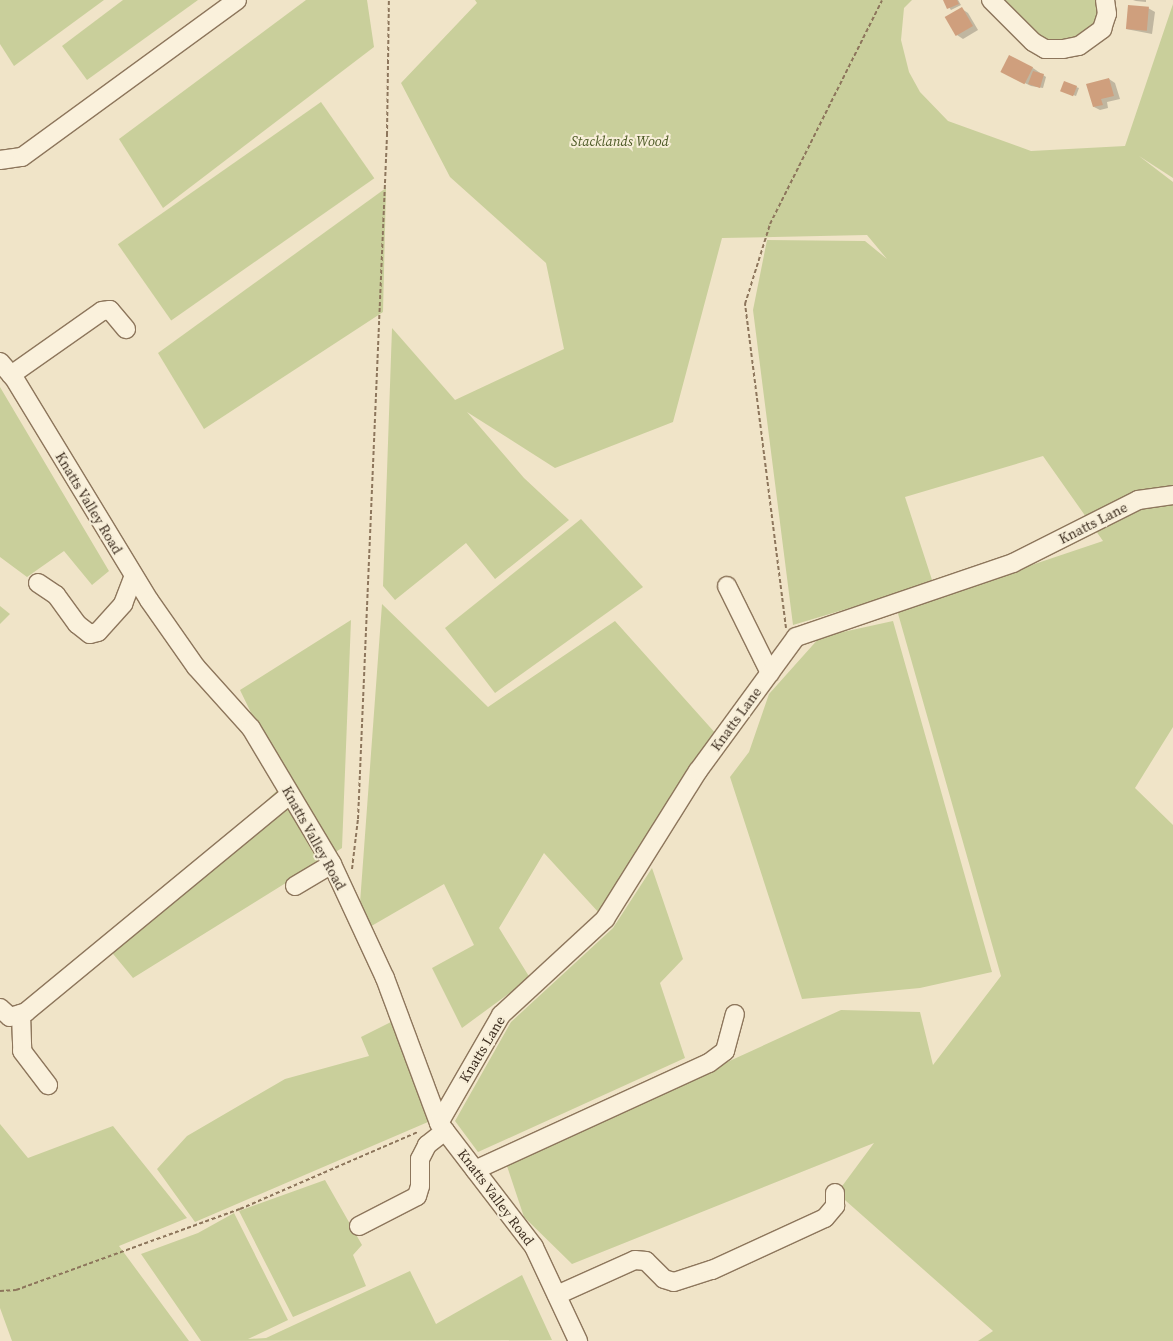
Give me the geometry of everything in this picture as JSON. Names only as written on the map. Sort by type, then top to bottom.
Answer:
[{"type":"street","points":[[0,160],[22,157],[237,0]]},
{"type":"street","points":[[991,0],[1033,42],[1045,49],[1063,49],[1093,39],[1102,29],[1107,14],[1104,0]]},
{"type":"street","points":[[7,371],[102,311],[108,309],[126,329]]},
{"type":"street","points":[[7,371],[56,332]]},
{"type":"street","points":[[7,371],[46,364]]},
{"type":"street","name":"Knatts Valley Road","points":[[7,371],[134,576],[196,667],[251,728],[332,864],[385,978],[442,1127],[534,1247],[578,1341]]},
{"type":"street","name":"Knatts Lane","points":[[359,1226],[417,1196],[420,1186],[420,1159],[427,1145],[442,1127],[502,1015],[605,919],[698,771],[796,637],[1013,563],[1138,500],[1173,495]]},
{"type":"street","points":[[38,583],[56,595],[77,624],[90,634],[98,632],[123,604],[134,576]]},
{"type":"street","points":[[727,586],[770,673]]},
{"type":"street","points":[[0,1008],[10,1017],[22,1014],[87,964],[290,794]]},
{"type":"street","points":[[295,886],[332,864]]},
{"type":"street","points":[[22,1014],[22,1051],[48,1085]]},
{"type":"street","points":[[475,1170],[709,1063],[725,1051],[735,1014]]},
{"type":"street","points":[[557,1295],[635,1260],[646,1261],[664,1279],[674,1282],[712,1270],[825,1218],[835,1206],[835,1193]]},
{"type":"path","points":[[351,872],[358,819],[387,135],[389,0]]},
{"type":"path","points":[[788,647],[745,304],[770,224],[882,0]]},
{"type":"path","points":[[0,1291],[16,1290],[227,1214],[442,1127]]},
{"type":"green space","points":[[0,0],[104,0],[14,66],[0,44]]},
{"type":"green space","points":[[123,0],[198,0],[87,80],[62,46]]},
{"type":"green space","points":[[306,0],[367,0],[374,47],[163,208],[119,139]]},
{"type":"green space","name":"Stacklands Wood","points":[[475,0],[912,0],[904,8],[901,40],[909,72],[920,92],[948,121],[1031,151],[1125,146],[1173,4],[1173,178],[1139,156],[1173,182],[1173,727],[1135,788],[1173,825],[1173,1341],[978,1341],[993,1331],[837,1193],[874,1143],[572,1264],[524,1217],[506,1163],[841,1010],[920,1012],[933,1065],[1001,976],[897,610],[1103,541],[1043,456],[905,497],[933,583],[793,625],[753,310],[767,240],[865,241],[887,259],[867,235],[722,238],[673,422],[555,468],[467,412],[524,478],[569,520],[495,579],[466,543],[395,600],[383,586],[392,328],[455,400],[564,349],[546,263],[450,177],[401,83],[477,3]]},
{"type":"green space","points":[[998,0],[1099,0],[1100,7],[1094,27],[1074,41],[1049,42],[1037,37]]},
{"type":"green space","points":[[321,102],[374,178],[171,320],[118,244]]},
{"type":"green space","points":[[386,188],[383,312],[204,429],[158,353]]},
{"type":"green space","points":[[0,387],[109,571],[92,585],[64,551],[27,577],[0,557]]},
{"type":"green space","points":[[581,519],[643,587],[495,693],[445,628]]},
{"type":"green space","points":[[382,604],[488,707],[615,621],[717,735],[600,914],[544,853],[499,928],[530,978],[462,1028],[432,968],[474,945],[444,884],[368,928],[360,903]]},
{"type":"green space","points":[[0,606],[10,614],[0,624]]},
{"type":"green space","points":[[351,620],[342,848],[133,978],[109,949],[285,783],[240,690]]},
{"type":"green space","points":[[893,621],[992,972],[920,988],[802,999],[730,777],[749,752],[769,694],[820,637]]},
{"type":"green space","points":[[652,868],[683,959],[660,983],[685,1058],[478,1152],[455,1121],[511,1022],[613,928]]},
{"type":"green space","points":[[391,1022],[428,1122],[195,1222],[157,1169],[187,1136],[285,1079],[369,1056],[361,1037]]},
{"type":"green space","points":[[0,1124],[28,1158],[113,1126],[187,1218],[119,1246],[189,1341],[12,1341],[0,1308]]},
{"type":"green space","points":[[325,1180],[362,1245],[353,1255],[366,1286],[293,1317],[239,1211]]},
{"type":"green space","points":[[234,1213],[288,1320],[248,1339],[266,1338],[410,1271],[436,1324],[522,1275],[552,1340],[201,1341],[141,1254],[198,1233]]},
{"type":"building","points":[[943,0],[957,0],[959,4],[947,9]]},
{"type":"building","points":[[1128,5],[1149,7],[1147,31],[1126,29]]},
{"type":"building","points":[[962,7],[973,26],[956,36],[945,17]]},
{"type":"building","points":[[1009,55],[1033,67],[1024,84],[1000,72]]},
{"type":"building","points":[[1033,71],[1044,74],[1040,88],[1028,84]]},
{"type":"building","points":[[1109,78],[1114,96],[1101,99],[1103,105],[1093,107],[1086,84]]},
{"type":"building","points":[[1064,81],[1077,86],[1073,96],[1060,91]]}]
